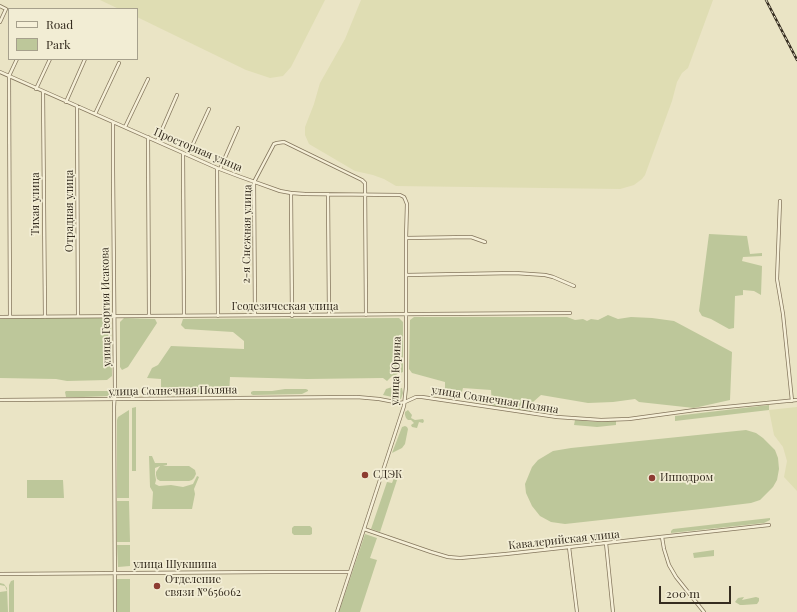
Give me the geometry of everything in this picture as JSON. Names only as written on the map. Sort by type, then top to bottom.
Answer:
[{"type":"street","points":[[0,6],[6,8],[0,22]]},
{"type":"street","points":[[10,317],[9,76],[17,60]]},
{"type":"street","points":[[36,89],[50,60]]},
{"type":"street","points":[[66,102],[85,60]]},
{"type":"street","points":[[95,114],[119,63]]},
{"type":"street","name":"Просторная улица","points":[[0,72],[148,138],[254,182],[291,193],[400,195]]},
{"type":"street","points":[[125,128],[148,79]]},
{"type":"street","name":"Тихая улица","points":[[43,92],[45,317]]},
{"type":"street","points":[[157,141],[177,95]]},
{"type":"street","name":"Отрадная улица","points":[[77,106],[78,316]]},
{"type":"street","points":[[188,155],[209,109]]},
{"type":"street","name":"улица Георгия Исакова","points":[[113,122],[116,612]]},
{"type":"street","points":[[218,316],[218,168],[238,128]]},
{"type":"street","points":[[148,138],[149,316]]},
{"type":"street","name":"2-я Снежная улица","points":[[255,316],[254,182],[274,144],[284,142],[362,180],[365,183],[365,195]]},
{"type":"street","points":[[183,153],[184,316]]},
{"type":"street","points":[[291,193],[292,316]]},
{"type":"street","points":[[328,194],[329,315]]},
{"type":"street","points":[[365,195],[366,315]]},
{"type":"street","name":"улица Юрина","points":[[337,612],[405,402],[407,204],[404,197],[400,195]]},
{"type":"street","points":[[780,201],[777,279],[783,314],[792,401]]},
{"type":"street","points":[[406,238],[471,237],[484,242]]},
{"type":"street","points":[[406,275],[515,273],[545,275],[574,286]]},
{"type":"street","name":"Геодезическая улица","points":[[0,317],[570,313]]},
{"type":"street","name":"улица Солнечная Поляна","points":[[0,400],[357,397],[400,403],[422,397],[557,417],[601,420],[629,419],[696,410],[797,400]]},
{"type":"street","name":"Кавалерийская улица","points":[[364,529],[431,552],[460,558],[770,525]]},
{"type":"street","points":[[662,537],[664,550],[676,577],[704,612]]},
{"type":"street","points":[[606,543],[613,612]]},
{"type":"street","points":[[570,547],[577,612]]},
{"type":"street","name":"улица Шукшина","points":[[0,574],[350,572]]},
{"type":"shaded area","points":[[100,0],[325,0],[291,67],[283,76],[270,78],[246,70],[138,17],[138,8],[117,8]]},
{"type":"shaded area","points":[[361,0],[713,0],[688,68],[682,73],[677,82],[672,101],[645,175],[634,185],[620,189],[396,186],[384,179],[355,171],[309,144],[305,135],[305,127],[320,83],[345,39]]},
{"type":"shaded area","points":[[797,407],[797,491],[784,477],[787,461],[783,447],[774,435],[769,410]]},
{"type":"green space","points":[[709,234],[747,236],[750,254],[762,253],[762,256],[743,257],[742,261],[762,266],[761,295],[754,291],[743,290],[743,295],[735,296],[734,328],[729,329],[711,319],[702,316],[699,311]]},
{"type":"green space","points":[[608,315],[618,319],[631,317],[674,321],[732,352],[730,400],[694,408],[639,402],[635,399],[588,403],[541,395],[533,402],[533,411],[524,411],[492,406],[491,390],[463,388],[460,399],[445,397],[445,382],[412,373],[409,369],[410,320],[414,317],[567,317],[575,320],[583,319],[587,321],[591,319],[598,320]]},
{"type":"green space","points":[[108,317],[111,321],[112,376],[107,380],[67,381],[56,379],[0,378],[0,318]]},
{"type":"green space","points":[[124,318],[155,319],[157,323],[128,367],[122,370],[120,367],[120,322]]},
{"type":"green space","points":[[399,318],[403,322],[403,372],[392,376],[387,381],[383,378],[307,379],[230,377],[229,395],[182,395],[179,393],[175,395],[172,392],[163,395],[161,394],[161,379],[147,378],[152,368],[158,365],[171,346],[244,349],[244,341],[233,332],[185,329],[181,325],[183,319]]},
{"type":"green space","points":[[392,387],[392,390],[402,388],[403,393],[401,399],[383,395],[386,389]]},
{"type":"green space","points":[[306,389],[308,391],[302,394],[251,394],[253,391]]},
{"type":"green space","points":[[66,391],[114,392],[113,395],[110,396],[66,397]]},
{"type":"green space","points":[[769,405],[769,410],[675,421],[675,416]]},
{"type":"green space","points":[[136,407],[136,471],[132,471],[132,408]]},
{"type":"green space","points":[[129,410],[129,498],[117,498],[117,420],[118,417]]},
{"type":"green space","points":[[408,410],[412,415],[411,418],[415,420],[423,419],[424,421],[423,423],[419,422],[417,428],[412,427],[411,425],[414,423],[406,418],[405,412]]},
{"type":"green space","points":[[575,420],[597,422],[616,421],[616,425],[597,427],[574,425]]},
{"type":"green space","points":[[405,426],[408,429],[405,444],[402,448],[392,453],[402,427]]},
{"type":"green space","name":"Ипподром","points":[[746,430],[756,433],[775,450],[778,458],[779,469],[777,480],[773,487],[760,500],[751,503],[565,524],[551,522],[540,516],[532,506],[526,493],[525,484],[532,467],[538,460],[553,451]]},
{"type":"green space","points":[[149,456],[152,456],[155,463],[167,463],[167,465],[163,466],[189,466],[195,470],[196,474],[194,478],[189,481],[160,481],[157,479],[156,472],[160,466],[155,468],[155,484],[159,486],[171,485],[183,487],[193,484],[197,476],[199,477],[194,489],[195,494],[192,509],[152,509],[153,492],[150,487]]},
{"type":"green space","points":[[394,478],[397,480],[380,532],[371,529],[387,482],[392,483]]},
{"type":"green space","points":[[27,480],[63,480],[64,498],[27,498]]},
{"type":"green space","points":[[117,501],[129,501],[130,542],[117,542]]},
{"type":"green space","points":[[770,518],[770,520],[764,523],[671,533],[673,529]]},
{"type":"green space","points":[[294,526],[310,526],[312,528],[312,534],[294,535],[292,533],[292,528]]},
{"type":"green space","points":[[365,534],[377,538],[370,558],[377,560],[360,612],[339,612]]},
{"type":"green space","points":[[117,545],[130,545],[130,566],[118,567]]},
{"type":"green space","points":[[714,550],[714,556],[694,558],[693,553]]},
{"type":"green space","points":[[117,579],[130,579],[130,612],[117,612]]},
{"type":"green space","points":[[14,580],[14,612],[9,612],[9,585],[11,581]]},
{"type":"green space","points":[[0,583],[4,584],[7,588],[8,612],[0,612],[0,592],[7,591],[5,586],[0,585]]},
{"type":"green space","points":[[744,597],[742,600],[756,597],[759,598],[759,601],[757,604],[743,605],[735,602],[738,598]]},
{"type":"railway","points":[[766,0],[797,60]]},
{"type":"place","name":"СДЭК","points":[[365,475]]},
{"type":"place","name":"Ипподром","points":[[652,478]]},
{"type":"place","name":"Отделение связи №656062","points":[[157,586]]}]
